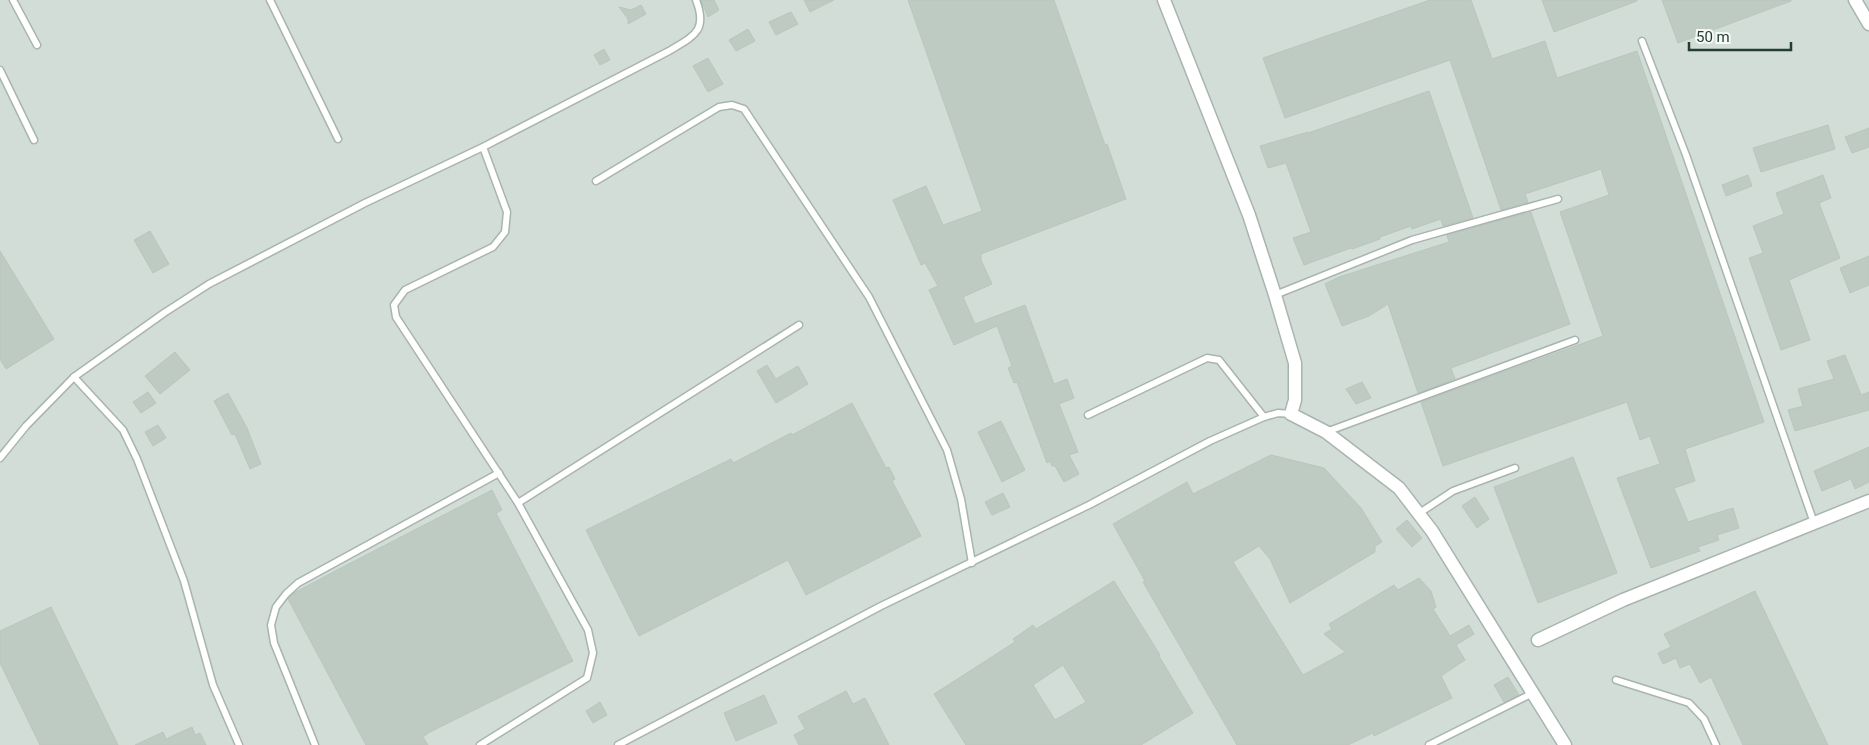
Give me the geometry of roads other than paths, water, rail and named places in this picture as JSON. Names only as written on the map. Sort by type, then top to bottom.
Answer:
[{"type":"street","points":[[1164,0],[1249,215],[1275,295],[1295,363],[1295,400],[1291,414],[1326,432],[1398,488],[1432,531],[1566,745]]},
{"type":"street","points":[[1855,0],[1869,24]]},
{"type":"street","points":[[1538,640],[1623,600],[1869,501]]},
{"type":"lane","points":[[13,0],[37,44]]},
{"type":"lane","points":[[270,0],[338,139]]},
{"type":"lane","points":[[0,458],[26,426],[74,376],[164,313],[209,284],[366,203],[483,148],[692,38],[700,27],[701,14],[696,0]]},
{"type":"lane","points":[[1642,41],[1686,155],[1814,522]]},
{"type":"lane","points":[[0,70],[34,140]]},
{"type":"lane","points":[[596,181],[719,107],[732,105],[744,109],[870,297],[947,450],[961,499],[972,563]]},
{"type":"lane","points":[[480,745],[587,678],[593,653],[588,630],[518,503],[396,317],[394,305],[405,290],[494,247],[505,232],[508,212],[483,148]]},
{"type":"lane","points":[[1275,295],[1412,240],[1558,200]]},
{"type":"lane","points":[[518,503],[799,325]]},
{"type":"lane","points":[[1326,432],[1575,340]]},
{"type":"lane","points":[[1088,415],[1207,358],[1219,360],[1264,417]]},
{"type":"lane","points":[[74,376],[123,430],[137,459],[184,581],[213,685],[239,745]]},
{"type":"lane","points":[[618,745],[881,606],[1089,505],[1210,441],[1264,417],[1278,413],[1291,414]]},
{"type":"lane","points":[[1418,514],[1452,491],[1515,468]]},
{"type":"lane","points":[[315,745],[274,644],[270,625],[276,607],[298,583],[499,472]]},
{"type":"lane","points":[[1616,680],[1689,703],[1704,719],[1716,745]]},
{"type":"lane","points":[[1429,745],[1534,692]]}]
